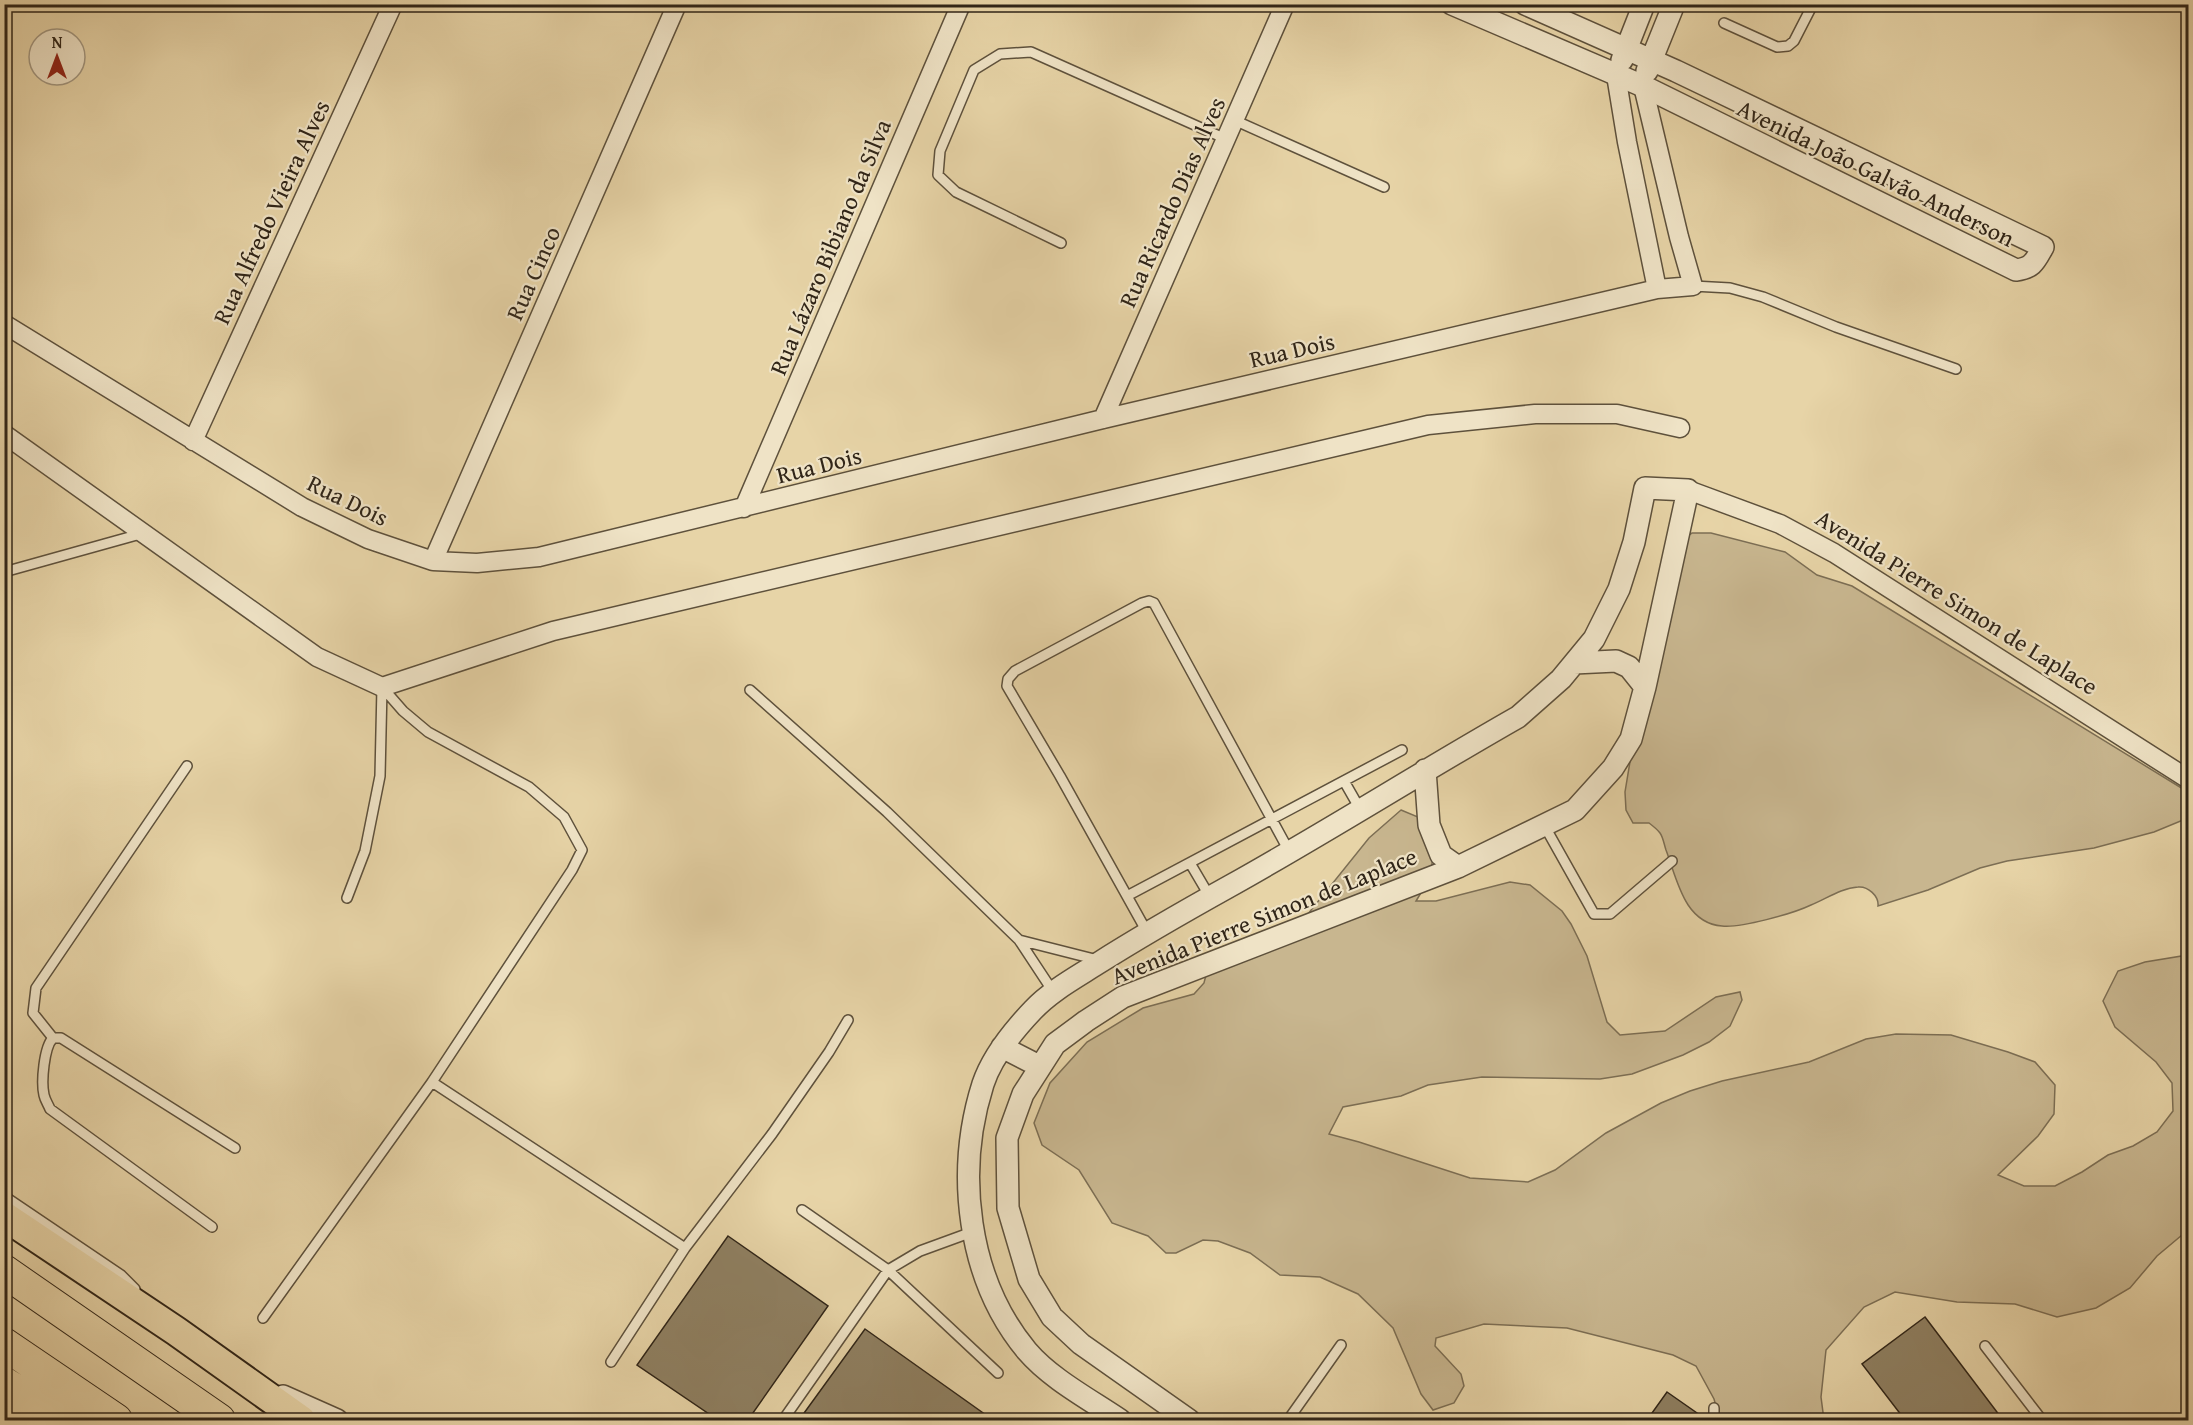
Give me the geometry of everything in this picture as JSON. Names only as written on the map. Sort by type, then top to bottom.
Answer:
[{"type":"highway","points":[[4,1216],[176,1331],[236,1376],[301,1420]]},
{"type":"highway","points":[[4,1271],[219,1420]]},
{"type":"highway","points":[[4,1344],[116,1420]]},
{"type":"highway","points":[[4,1383],[64,1420]]},
{"type":"highway","points":[[4,1403],[27,1420]]},
{"type":"street","name":"Rua Alfredo Vieira Alves","points":[[193,441],[393,4]]},
{"type":"street","name":"Rua Cinco","points":[[433,561],[677,4]]},
{"type":"street","name":"Rua Lázaro Bibiano da Silva","points":[[744,508],[961,4]]},
{"type":"street","name":"Rua Ricardo Dias Alves","points":[[1103,419],[1285,4]]},
{"type":"street","name":"Avenida João Galvão Anderson","points":[[1452,4],[1643,86],[2016,270],[2027,268],[2035,261],[2043,247],[1651,59],[1525,4]]},
{"type":"street","points":[[1644,4],[1616,75],[1626,142],[1658,289]]},
{"type":"street","points":[[1674,4],[1651,59],[1643,86],[1676,226],[1693,286]]},
{"type":"street","name":"Rua Dois","points":[[4,324],[302,507],[368,539],[433,561],[477,563],[539,556],[1103,419],[1658,289],[1693,286]]},
{"type":"street","points":[[4,434],[317,657],[382,687],[552,631],[1428,425],[1535,414],[1617,414],[1680,428]]},
{"type":"street","name":"Avenida Pierre Simon de Laplace","points":[[1120,1420],[1047,1370],[1028,1352],[1013,1332],[993,1296],[975,1248],[972,1232],[969,1163],[974,1123],[983,1083],[1002,1047],[1034,1008],[1101,961],[1518,717],[1561,679],[1594,639],[1618,589],[1634,542],[1645,488],[1688,490],[1780,524],[1834,553],[2188,779]]},
{"type":"street","name":"Avenida Pierre Simon de Laplace","points":[[1189,1420],[1082,1344],[1052,1317],[1029,1279],[1008,1208],[1008,1138],[1023,1094],[1055,1044],[1123,997],[1458,867],[1575,810],[1613,768],[1631,740],[1645,687],[1688,490]]},
{"type":"street","points":[[1574,663],[1616,661],[1629,667],[1645,687]]},
{"type":"street","points":[[1425,770],[1429,825],[1441,855],[1458,867]]},
{"type":"street","points":[[1002,1047],[1039,1066]]},
{"type":"street","points":[[236,1376],[337,1420]]},
{"type":"lane","points":[[1724,23],[1777,47],[1788,46],[1794,41],[1813,4]]},
{"type":"lane","points":[[1061,243],[956,192],[938,175],[940,151],[974,70],[1000,54],[1031,52],[1226,139]]},
{"type":"lane","points":[[1234,120],[1384,187]]},
{"type":"lane","points":[[1693,286],[1730,288],[1763,297],[1836,327],[1956,369]]},
{"type":"lane","points":[[4,572],[144,533]]},
{"type":"lane","points":[[1148,932],[1008,686],[1008,679],[1015,671],[1142,603],[1149,601],[1154,603],[1289,851]]},
{"type":"lane","points":[[346,898],[365,851],[380,776],[382,687]]},
{"type":"lane","points":[[263,1318],[432,1082],[572,870],[582,850],[564,817],[529,787],[428,732],[403,711],[382,687]]},
{"type":"lane","points":[[750,690],[887,812],[1019,940],[1054,993]]},
{"type":"lane","points":[[1127,896],[1402,750]]},
{"type":"lane","points":[[53,1038],[33,1012],[36,988],[187,766]]},
{"type":"lane","points":[[1344,781],[1360,809]]},
{"type":"lane","points":[[1544,825],[1594,914],[1610,914],[1672,861]]},
{"type":"lane","points":[[1190,863],[1210,897]]},
{"type":"lane","points":[[1019,940],[1101,961]]},
{"type":"lane","points":[[611,1362],[685,1248],[772,1134],[829,1052],[848,1020]]},
{"type":"lane","points":[[212,1227],[50,1109],[44,1098],[43,1086],[47,1044],[53,1038],[61,1038],[234,1149]]},
{"type":"lane","points":[[432,1082],[685,1248]]},
{"type":"lane","points":[[4,1196],[121,1275],[176,1331]]},
{"type":"lane","points":[[802,1210],[888,1270],[998,1373]]},
{"type":"lane","points":[[783,1420],[888,1270],[920,1251],[972,1232]]},
{"type":"lane","points":[[1288,1420],[1341,1345]]},
{"type":"lane","points":[[1985,1346],[2042,1420]]},
{"type":"lane","points":[[1714,1408],[1714,1420]]},
{"type":"shaded area","points":[[1692,533],[1711,533],[1785,552],[1817,575],[1852,586],[2188,792],[2188,818],[2154,832],[2094,848],[2007,861],[1980,868],[1928,890],[1878,906],[1877,899],[1872,892],[1858,887],[1846,889],[1802,909],[1766,920],[1730,926],[1709,923],[1690,908],[1684,898],[1660,833],[1649,823],[1633,823],[1626,810],[1625,792],[1641,695],[1640,658],[1679,541]]},
{"type":"shaded area","points":[[1401,810],[1418,817],[1434,849],[1430,878],[1416,901],[1436,901],[1510,882],[1530,885],[1562,911],[1571,924],[1587,956],[1607,1022],[1620,1035],[1665,1031],[1716,997],[1740,992],[1742,1000],[1730,1026],[1709,1042],[1683,1055],[1632,1074],[1600,1079],[1482,1077],[1428,1085],[1401,1096],[1343,1107],[1329,1134],[1470,1178],[1528,1182],[1555,1170],[1606,1133],[1661,1103],[1690,1091],[1722,1081],[1809,1062],[1866,1039],[1896,1034],[1951,1035],[2035,1062],[2055,1085],[2054,1114],[2038,1136],[1998,1175],[2024,1186],[2055,1186],[2108,1155],[2133,1146],[2157,1132],[2173,1111],[2172,1083],[2156,1062],[2115,1027],[2103,1001],[2118,971],[2145,962],[2188,955],[2188,1230],[2157,1256],[2130,1288],[2096,1308],[2057,1317],[2015,1304],[1957,1302],[1895,1292],[1864,1307],[1826,1350],[1821,1397],[1824,1420],[1720,1420],[1714,1399],[1696,1366],[1673,1355],[1567,1328],[1484,1324],[1436,1338],[1435,1346],[1461,1374],[1464,1386],[1454,1403],[1433,1410],[1421,1394],[1393,1328],[1358,1294],[1320,1277],[1280,1275],[1250,1253],[1218,1241],[1203,1240],[1176,1253],[1166,1253],[1148,1236],[1112,1223],[1079,1170],[1042,1145],[1034,1123],[1050,1083],[1087,1042],[1143,1008],[1194,994],[1204,983],[1208,967],[1308,914],[1369,838]]},
{"type":"building","points":[[728,1236],[828,1306],[748,1420],[718,1420],[637,1365]]},
{"type":"building","points":[[1925,1317],[2003,1420],[1905,1420],[1862,1364]]},
{"type":"building","points":[[865,1329],[993,1420],[799,1420]]},
{"type":"building","points":[[1667,1392],[1707,1420],[1647,1420]]}]
